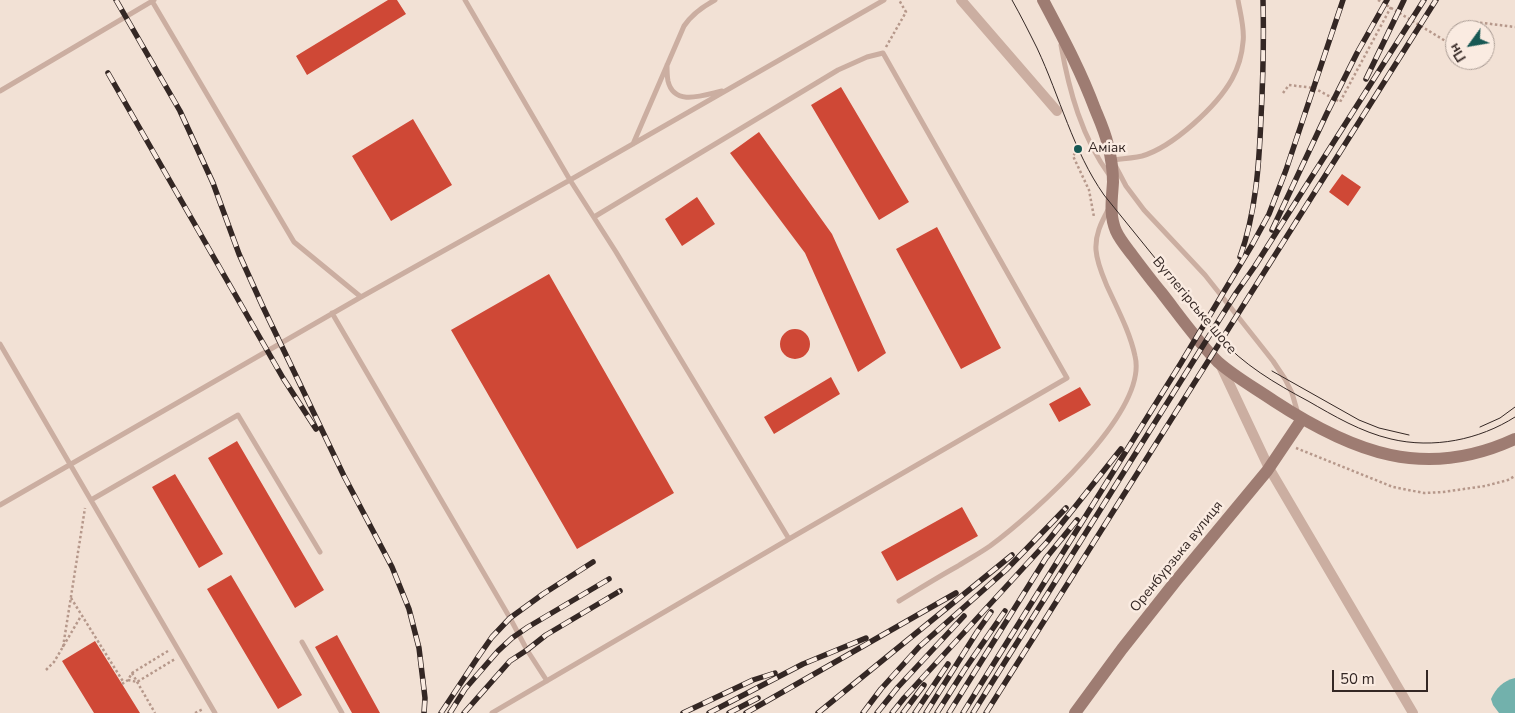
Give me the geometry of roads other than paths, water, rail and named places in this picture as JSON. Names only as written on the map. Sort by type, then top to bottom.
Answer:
[{"type":"street","points":[[961,0],[1057,112]]},
{"type":"street","name":"Вуглегірське шосе","points":[[1043,0],[1090,95],[1107,137],[1112,160],[1111,213],[1116,232],[1182,320],[1219,362],[1231,373],[1300,418],[1366,449],[1390,456],[1434,460],[1455,458],[1478,453],[1515,439]]},
{"type":"street","points":[[1219,362],[1269,468],[1412,713]]},
{"type":"street","name":"Оренбурзька вулиця","points":[[1075,713],[1122,648],[1269,468],[1300,418]]},
{"type":"lane","points":[[465,0],[570,180],[789,539]]},
{"type":"lane","points":[[633,144],[666,64],[690,16],[715,0]]},
{"type":"lane","points":[[1238,0],[1244,40],[1238,66],[1221,95],[1183,133],[1165,146],[1143,156],[1112,160],[1126,186],[1144,210],[1205,275],[1273,361],[1292,393],[1300,418]]},
{"type":"lane","points":[[0,91],[153,1],[294,242],[361,297]]},
{"type":"lane","points":[[0,504],[882,1]]},
{"type":"lane","points":[[1060,32],[1061,46],[1071,92],[1078,112],[1094,151],[1113,180]]},
{"type":"lane","points":[[492,713],[1067,378],[882,53],[867,57],[838,70],[594,217]]},
{"type":"lane","points":[[666,64],[668,82],[672,89],[680,96],[694,98],[727,90]]},
{"type":"lane","points":[[899,601],[989,547],[1022,520],[1081,464],[1113,424],[1133,390],[1136,374],[1136,357],[1098,263],[1096,248],[1100,225],[1111,204]]},
{"type":"lane","points":[[332,313],[527,650],[548,681]]},
{"type":"lane","points":[[0,344],[216,713]]},
{"type":"lane","points":[[91,500],[238,415],[320,552]]},
{"type":"lane","points":[[302,642],[342,713]]},
{"type":"water","points":[[1515,678],[1515,713],[1499,713],[1491,699],[1500,685]]},
{"type":"tram line","points":[[1012,0],[1037,48],[1075,142],[1093,178],[1104,195],[1219,337],[1238,356],[1284,388],[1338,418],[1358,428],[1391,439],[1423,443],[1455,440],[1486,432],[1515,417]]},
{"type":"tram line","points":[[1272,371],[1359,420],[1379,428],[1409,435]]},
{"type":"tram line","points":[[1480,427],[1500,418],[1515,407]]},
{"type":"railway","points":[[116,0],[180,111],[213,183],[239,254],[263,307],[344,476],[392,567],[409,609],[419,648],[425,698],[424,713]]},
{"type":"railway","points":[[1240,257],[1250,223],[1258,171],[1263,74],[1263,0]]},
{"type":"railway","points":[[963,713],[1181,363],[1269,214],[1286,170],[1343,0]]},
{"type":"railway","points":[[1272,230],[1327,113],[1357,53],[1387,0]]},
{"type":"railway","points":[[1366,79],[1404,0]]},
{"type":"railway","points":[[973,713],[1236,293],[1424,0]]},
{"type":"railway","points":[[986,713],[1436,0]]},
{"type":"railway","points":[[108,73],[283,378],[316,429]]},
{"type":"railway","points":[[892,713],[1047,542],[1121,449]]},
{"type":"railway","points":[[863,713],[881,689],[919,647],[1006,570],[1066,508]]},
{"type":"railway","points":[[949,713],[1046,558],[1077,520]]},
{"type":"railway","points":[[818,713],[1012,555]]},
{"type":"railway","points":[[441,713],[492,637],[510,618],[593,562]]},
{"type":"railway","points":[[450,713],[465,689],[512,638],[609,579]]},
{"type":"railway","points":[[464,713],[510,661],[546,635],[620,591]]},
{"type":"railway","points":[[746,713],[956,593]]},
{"type":"railway","points":[[937,713],[1005,611]]},
{"type":"railway","points":[[926,713],[991,612]]},
{"type":"railway","points":[[877,713],[898,687],[964,616]]},
{"type":"railway","points":[[709,713],[803,664],[866,638]]},
{"type":"railway","points":[[915,713],[948,664]]},
{"type":"railway","points":[[683,713],[753,680],[775,673]]},
{"type":"railway","points":[[903,713],[924,685]]},
{"type":"railway","points":[[729,713],[758,698]]},
{"type":"place","name":"Аміак","points":[[1078,149]]}]
